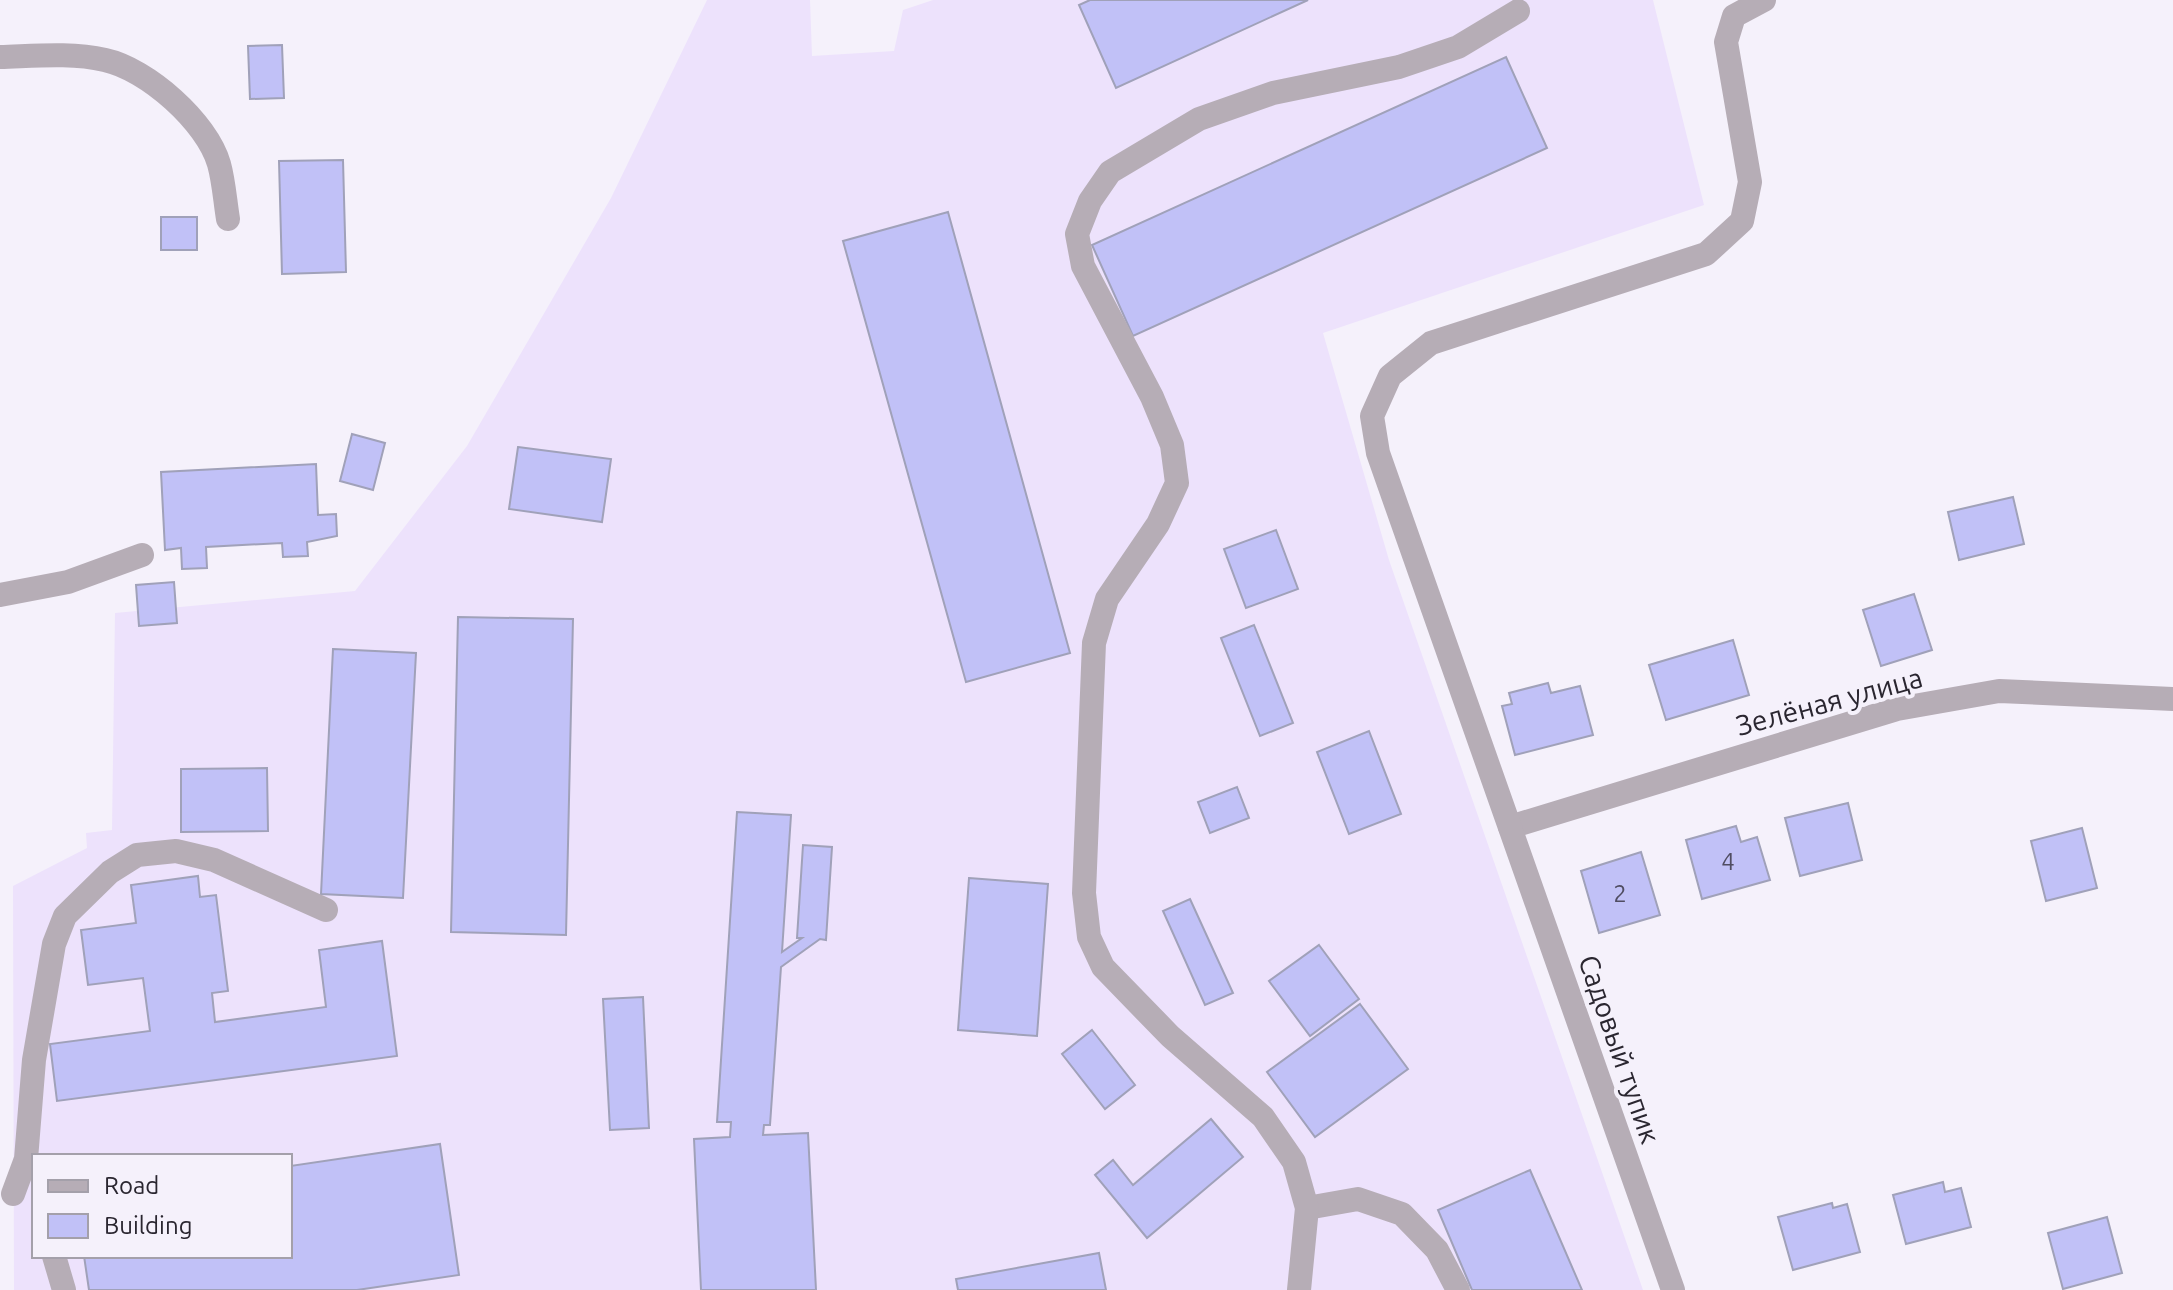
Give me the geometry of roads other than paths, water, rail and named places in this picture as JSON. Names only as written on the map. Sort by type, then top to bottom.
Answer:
[{"type":"street","name":"Садовый тупик","points":[[1673,1290],[1378,453],[1372,416],[1390,376],[1431,343],[1706,254],[1742,221],[1750,182],[1726,42],[1734,16],[1764,0]]},
{"type":"street","points":[[1299,1290],[1307,1208],[1294,1162],[1263,1117],[1148,1013],[1103,967],[1089,937],[1084,893],[1089,687],[1094,643],[1107,599],[1158,524],[1177,483],[1172,445],[1152,397],[1083,266],[1077,234],[1090,201],[1110,172],[1199,119],[1273,93],[1399,67],[1458,47],[1518,11]]},
{"type":"street","points":[[0,57],[105,60],[131,70],[177,103],[205,135],[219,163],[228,219]]},
{"type":"street","points":[[0,595],[68,582],[142,555]]},
{"type":"street","name":"Зелёная улица","points":[[1510,827],[1897,709],[1999,691],[2173,699]]},
{"type":"street","points":[[16,1197],[26,1159],[34,1060],[54,944],[65,916],[110,872],[137,855],[176,851],[214,860],[326,910]]},
{"type":"street","points":[[1307,1208],[1358,1199],[1402,1214],[1437,1250],[1458,1290]]},
{"type":"street","points":[[55,1258],[64,1290]]}]
